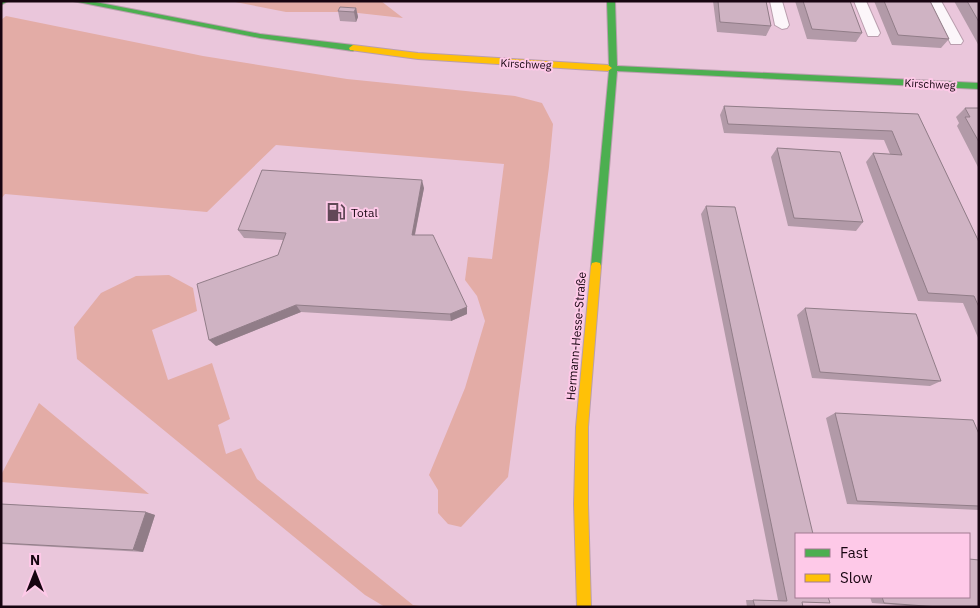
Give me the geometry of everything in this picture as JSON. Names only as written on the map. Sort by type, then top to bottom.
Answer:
[{"type":"main road","name":"Hermann-Hesse-Straße","points":[[584,607],[581,504],[582,427],[604,174],[605,138],[613,69],[611,1]]},
{"type":"main road","name":"Kirschweg","points":[[79,2],[221,29],[357,49],[457,60],[979,86]]},
{"type":"lane","points":[[776,1],[782,25]]},
{"type":"lane","points":[[860,1],[873,33]]},
{"type":"lane","points":[[935,1],[956,41]]},
{"type":"shaded area","points":[[230,1],[381,1],[403,18],[349,12],[286,12]]},
{"type":"shaded area","points":[[6,16],[203,56],[347,79],[515,96],[542,103],[553,124],[508,477],[461,527],[448,524],[438,513],[438,490],[429,475],[465,388],[485,321],[477,296],[465,280],[468,257],[492,259],[504,164],[276,145],[207,212],[5,194],[1,199],[1,20]]},
{"type":"shaded area","points":[[169,275],[193,288],[197,311],[152,330],[168,380],[212,363],[230,419],[218,425],[226,454],[241,448],[257,479],[413,605],[426,607],[385,607],[365,595],[77,359],[74,327],[101,293],[136,276]]},
{"type":"shaded area","points":[[39,403],[149,494],[1,482],[1,475]]},
{"type":"building","points":[[718,1],[766,1],[771,26],[720,22]]},
{"type":"building","points":[[803,1],[850,1],[862,33],[812,29]]},
{"type":"building","points":[[884,1],[930,1],[949,39],[898,35]]},
{"type":"building","points":[[967,1],[979,1],[979,22]]},
{"type":"building","points":[[340,7],[356,8],[354,12],[338,11]]},
{"type":"building","points":[[724,106],[918,114],[979,242],[979,307],[974,296],[928,293],[873,153],[902,155],[892,131],[728,124]]},
{"type":"building","points":[[965,108],[979,108],[979,142],[965,117],[970,117]]},
{"type":"building","points":[[777,148],[840,152],[863,222],[794,218]]},
{"type":"building","points":[[262,170],[422,180],[412,235],[433,235],[467,307],[450,314],[296,305],[209,340],[197,284],[278,255],[286,233],[238,230]]},
{"type":"building","points":[[706,206],[735,207],[813,533],[795,533],[795,598],[828,598],[830,603],[802,602],[803,607],[755,607],[753,600],[787,601]]},
{"type":"building","points":[[805,308],[916,314],[941,381],[820,372]]},
{"type":"building","points":[[835,413],[973,420],[979,434],[979,506],[857,501]]},
{"type":"building","points":[[1,504],[146,512],[133,550],[1,543]]},
{"type":"building","points":[[970,559],[979,560],[979,607],[939,607],[884,603],[882,598],[970,598]]},
{"type":"traffic: fast","points":[[77,1],[260,36],[353,48]]},
{"type":"traffic: fast","points":[[611,1],[613,69]]},
{"type":"traffic: fast","points":[[608,68],[979,86]]},
{"type":"traffic: fast","points":[[596,266],[613,69]]},
{"type":"traffic: slow","points":[[353,48],[418,56],[608,68]]},
{"type":"traffic: slow","points":[[584,607],[581,504],[582,427],[596,266]]},
{"type":"place","name":"Total","points":[[336,212]]}]
